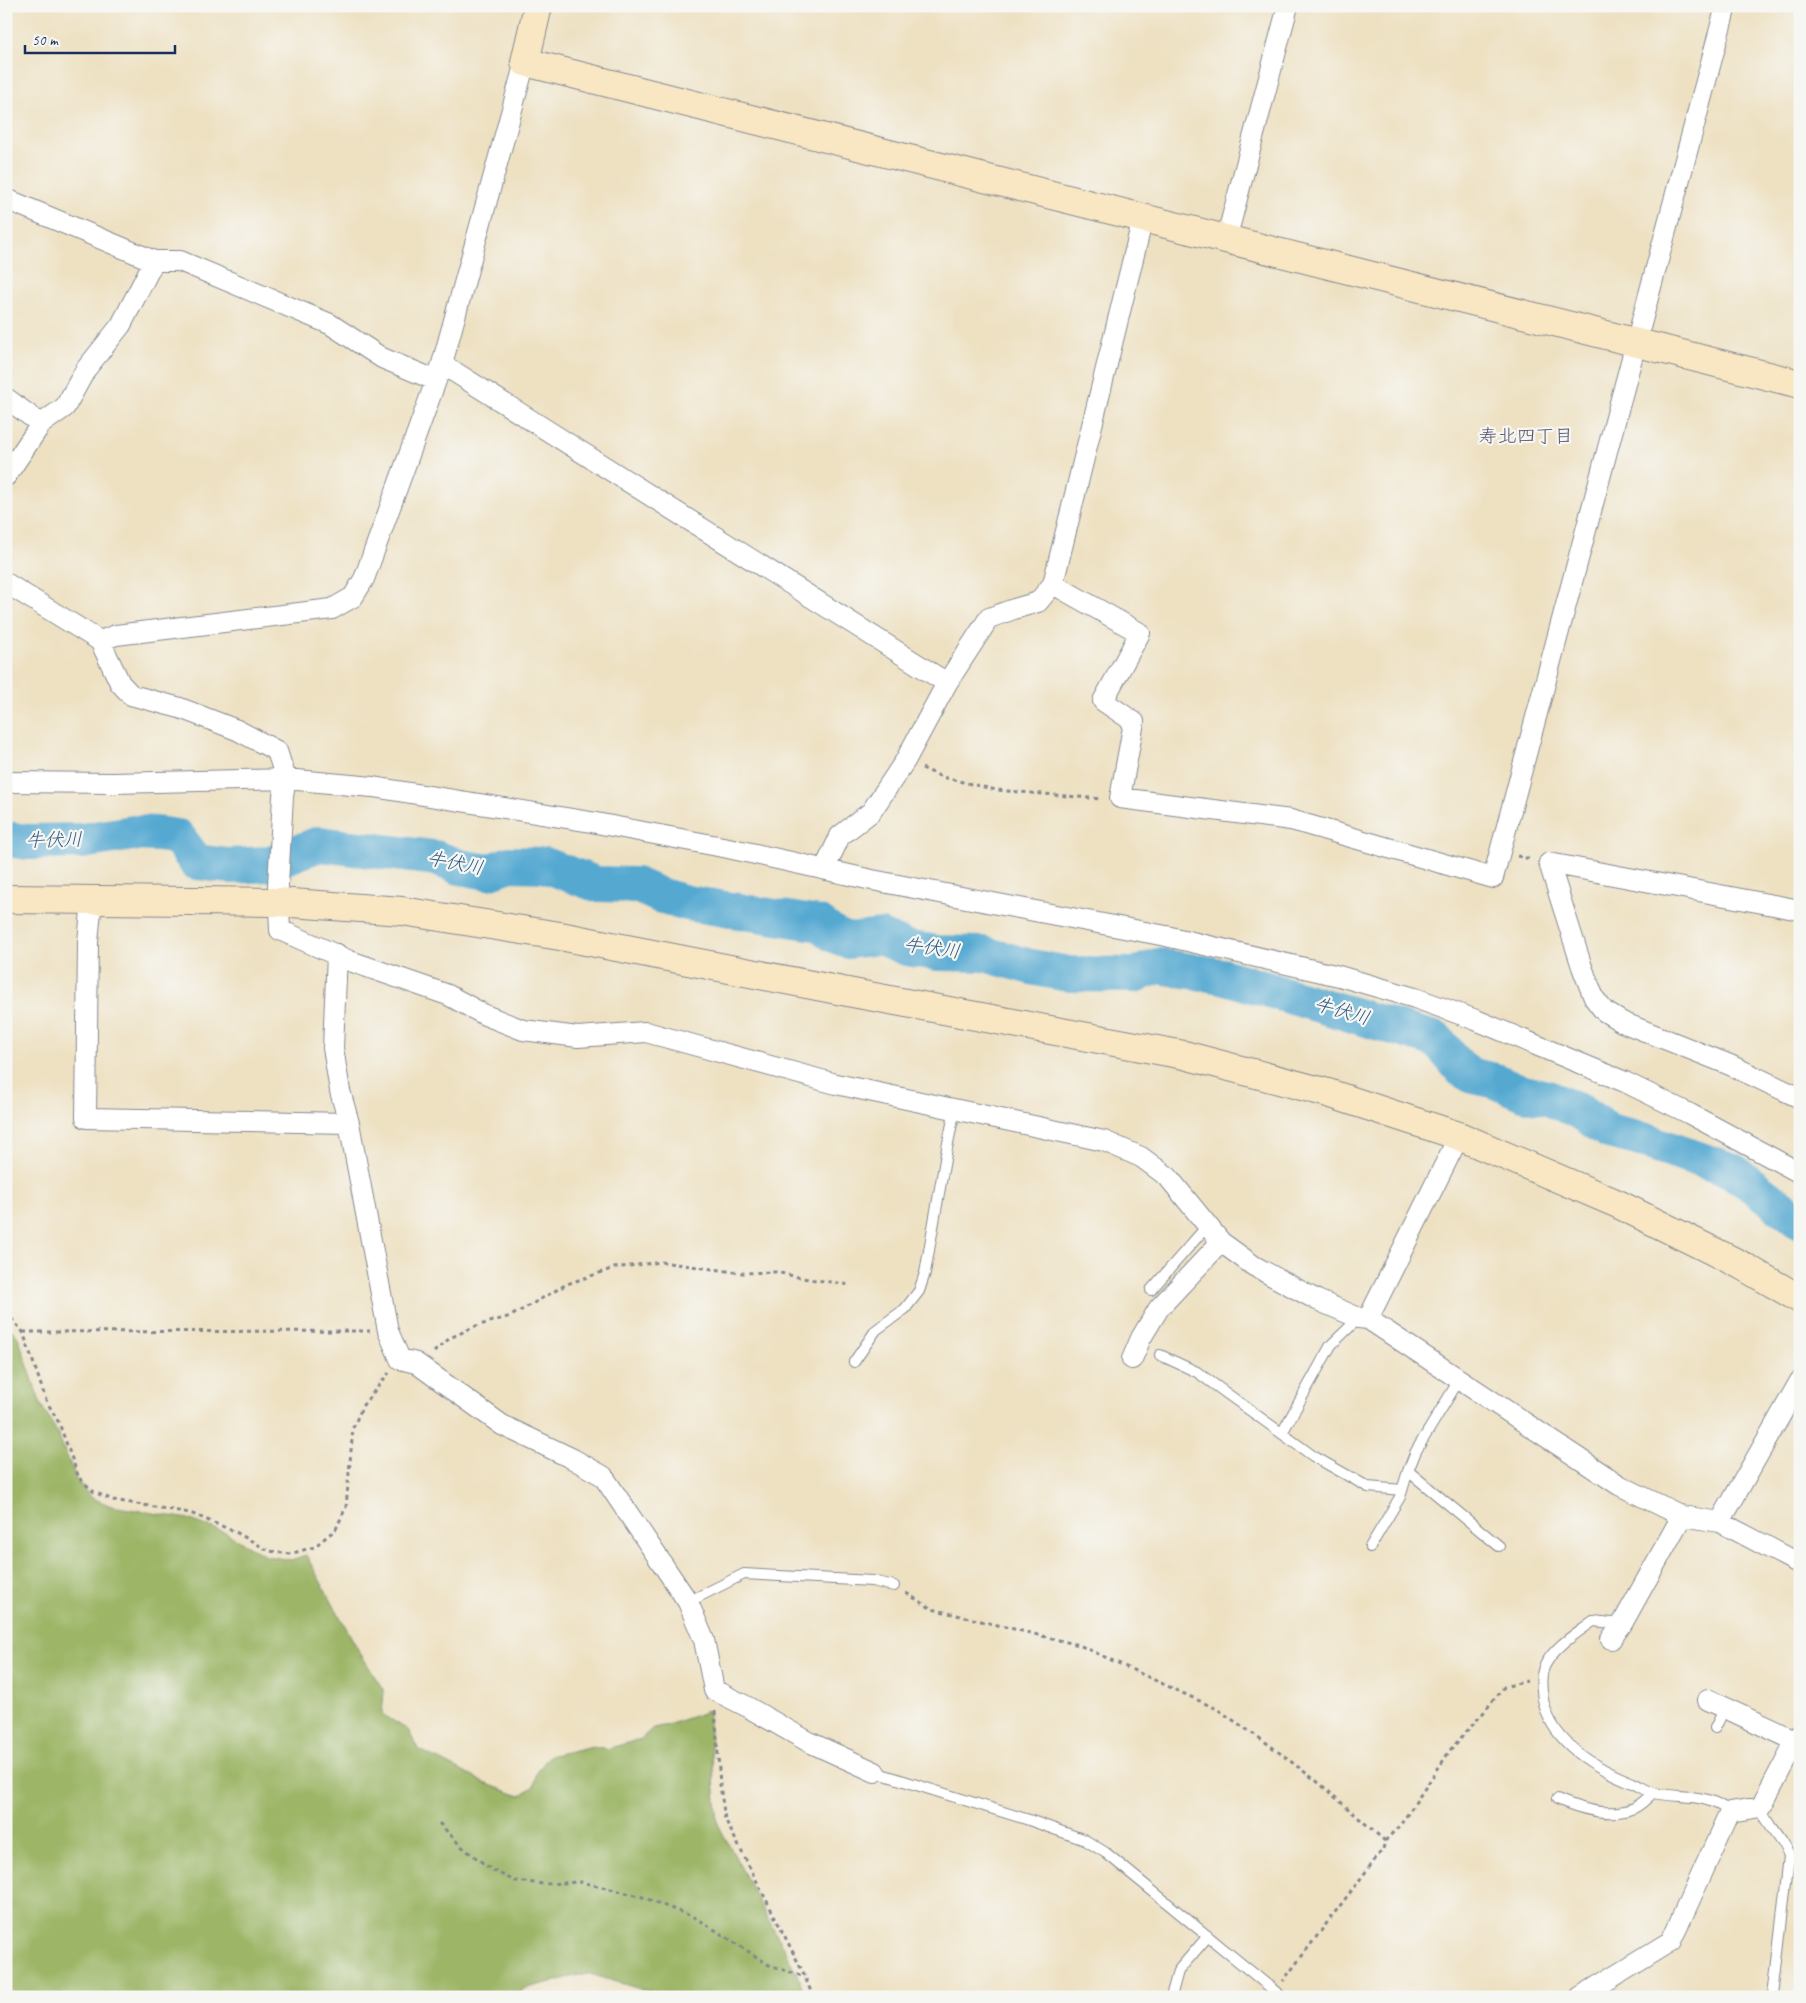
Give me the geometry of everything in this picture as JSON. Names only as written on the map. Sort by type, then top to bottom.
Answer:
[{"type":"street","points":[[100,641],[116,635],[332,609],[353,597],[364,579],[438,372],[525,62],[538,6]]},
{"type":"street","points":[[1226,240],[1288,6]]},
{"type":"street","points":[[1053,584],[1140,633],[1103,701],[1134,722],[1120,798],[1291,820],[1493,878],[1726,6]]},
{"type":"street","points":[[525,62],[1800,384]]},
{"type":"street","points":[[6,199],[154,261],[180,261],[330,324],[382,358],[438,372],[947,683]]},
{"type":"street","points":[[825,868],[840,836],[871,812],[905,761],[947,683],[990,618],[1038,602],[1053,584],[1143,218]]},
{"type":"street","points":[[6,476],[41,424],[65,407],[86,369],[121,325],[154,261]]},
{"type":"street","points":[[6,398],[41,424]]},
{"type":"street","points":[[6,583],[100,641],[120,683],[131,694],[180,708],[237,730],[277,751],[284,788],[278,893],[280,930],[350,961],[448,995],[485,1015],[523,1030],[578,1037],[646,1032],[836,1084],[1104,1141],[1141,1157],[1168,1177],[1221,1242],[1254,1266],[1317,1300],[1363,1319],[1619,1485],[1682,1516],[1720,1522],[1800,1564]]},
{"type":"street","points":[[6,782],[284,788],[373,787],[591,822],[825,868],[872,880],[1166,936],[1339,976],[1415,998],[1476,1020],[1625,1082],[1690,1114],[1800,1174]]},
{"type":"street","points":[[1800,910],[1549,863],[1582,967],[1594,998],[1604,1011],[1622,1022],[1730,1065],[1800,1098]]},
{"type":"street","points":[[6,899],[92,900],[278,893],[560,936],[1184,1055],[1328,1093],[1459,1136],[1618,1204],[1741,1265],[1800,1299]]},
{"type":"street","points":[[92,900],[88,942],[86,1118],[349,1123]]},
{"type":"street","points":[[337,954],[332,1048],[349,1123],[388,1331],[408,1361],[502,1425],[603,1476],[688,1602],[704,1640],[714,1690],[809,1742],[875,1772]]},
{"type":"street","points":[[1363,1319],[1459,1136]]},
{"type":"street","points":[[1132,1359],[1141,1338],[1158,1308],[1221,1242]]},
{"type":"street","points":[[1720,1522],[1800,1381]]},
{"type":"street","points":[[1616,1631],[1682,1516]]},
{"type":"street","points":[[1580,1997],[1671,1941],[1730,1812],[1761,1807],[1798,1737],[1716,1704]]},
{"type":"lane","points":[[854,1362],[876,1330],[906,1309],[919,1291],[925,1273],[947,1148],[956,1110]]},
{"type":"lane","points":[[1151,1290],[1208,1225]]},
{"type":"lane","points":[[1282,1433],[1330,1345],[1363,1319]]},
{"type":"lane","points":[[1160,1355],[1198,1372],[1313,1456],[1368,1487],[1402,1490]]},
{"type":"lane","points":[[1370,1547],[1400,1497],[1416,1451],[1459,1380]]},
{"type":"lane","points":[[1408,1470],[1499,1546]]},
{"type":"lane","points":[[688,1602],[744,1574],[872,1581],[894,1586]]},
{"type":"lane","points":[[1616,1631],[1593,1621],[1554,1652],[1545,1666],[1541,1682],[1542,1701],[1547,1717],[1561,1737],[1585,1758],[1608,1773],[1653,1793],[1690,1795],[1707,1799],[1730,1812]]},
{"type":"lane","points":[[1715,1728],[1716,1704]]},
{"type":"lane","points":[[875,1772],[1029,1820],[1085,1840],[1106,1853],[1279,1994]]},
{"type":"lane","points":[[1557,1800],[1575,1807],[1617,1813],[1636,1807],[1653,1793]]},
{"type":"lane","points":[[1761,1807],[1763,1815],[1795,1857],[1773,1997]]},
{"type":"lane","points":[[1171,1997],[1178,1971],[1208,1936]]},
{"type":"path","points":[[905,761],[942,777],[996,790],[1114,800],[1120,798]]},
{"type":"path","points":[[1499,852],[1549,863]]},
{"type":"path","points":[[6,1312],[23,1332],[46,1400],[60,1423],[79,1478],[94,1492],[113,1500],[190,1513],[234,1531],[270,1551],[290,1554],[314,1547],[336,1529],[346,1507],[353,1428],[363,1405],[408,1361],[436,1351],[450,1338],[476,1326],[511,1316],[567,1284],[614,1268],[661,1262],[742,1273],[776,1272],[851,1285]]},
{"type":"path","points":[[23,1332],[388,1331]]},
{"type":"path","points":[[894,1586],[932,1609],[1079,1645],[1217,1709],[1268,1744],[1319,1783],[1385,1841]]},
{"type":"path","points":[[1279,1994],[1383,1849],[1385,1841],[1402,1824],[1451,1749],[1504,1687],[1529,1681],[1541,1682]]},
{"type":"path","points":[[714,1690],[720,1785],[725,1819],[805,1977],[813,1997]]},
{"type":"path","points":[[439,1823],[461,1846],[492,1870],[515,1880],[544,1884],[581,1882],[640,1896],[698,1918],[769,1965],[805,1977]]},
{"type":"green space","points":[[6,1324],[18,1337],[41,1405],[57,1432],[76,1478],[90,1497],[111,1506],[188,1519],[226,1533],[266,1556],[291,1560],[306,1555],[360,1653],[384,1691],[382,1714],[408,1730],[418,1749],[487,1784],[520,1796],[534,1786],[536,1774],[549,1756],[593,1746],[607,1749],[641,1739],[653,1728],[668,1725],[708,1711],[718,1824],[796,1972],[806,1997],[667,1997],[587,1973],[523,1989],[518,1997],[6,1997]]},
{"type":"waterway","name":"牛伏川","points":[[6,839],[28,842],[82,841],[133,833],[157,834],[178,837],[196,862],[229,866],[268,864],[319,844],[435,858],[460,867],[488,872],[510,864],[544,865],[596,884],[636,885],[659,895],[687,903],[820,924],[834,935],[849,941],[880,937],[907,948],[937,953],[984,954],[1031,967],[1068,974],[1135,975],[1158,966],[1222,976],[1437,1040],[1462,1070],[1473,1076],[1496,1081],[1523,1093],[1548,1098],[1581,1112],[1609,1131],[1637,1138],[1733,1171],[1800,1221]]},
{"type":"district","name":"寿北四丁目","points":[[1526,436]]}]
